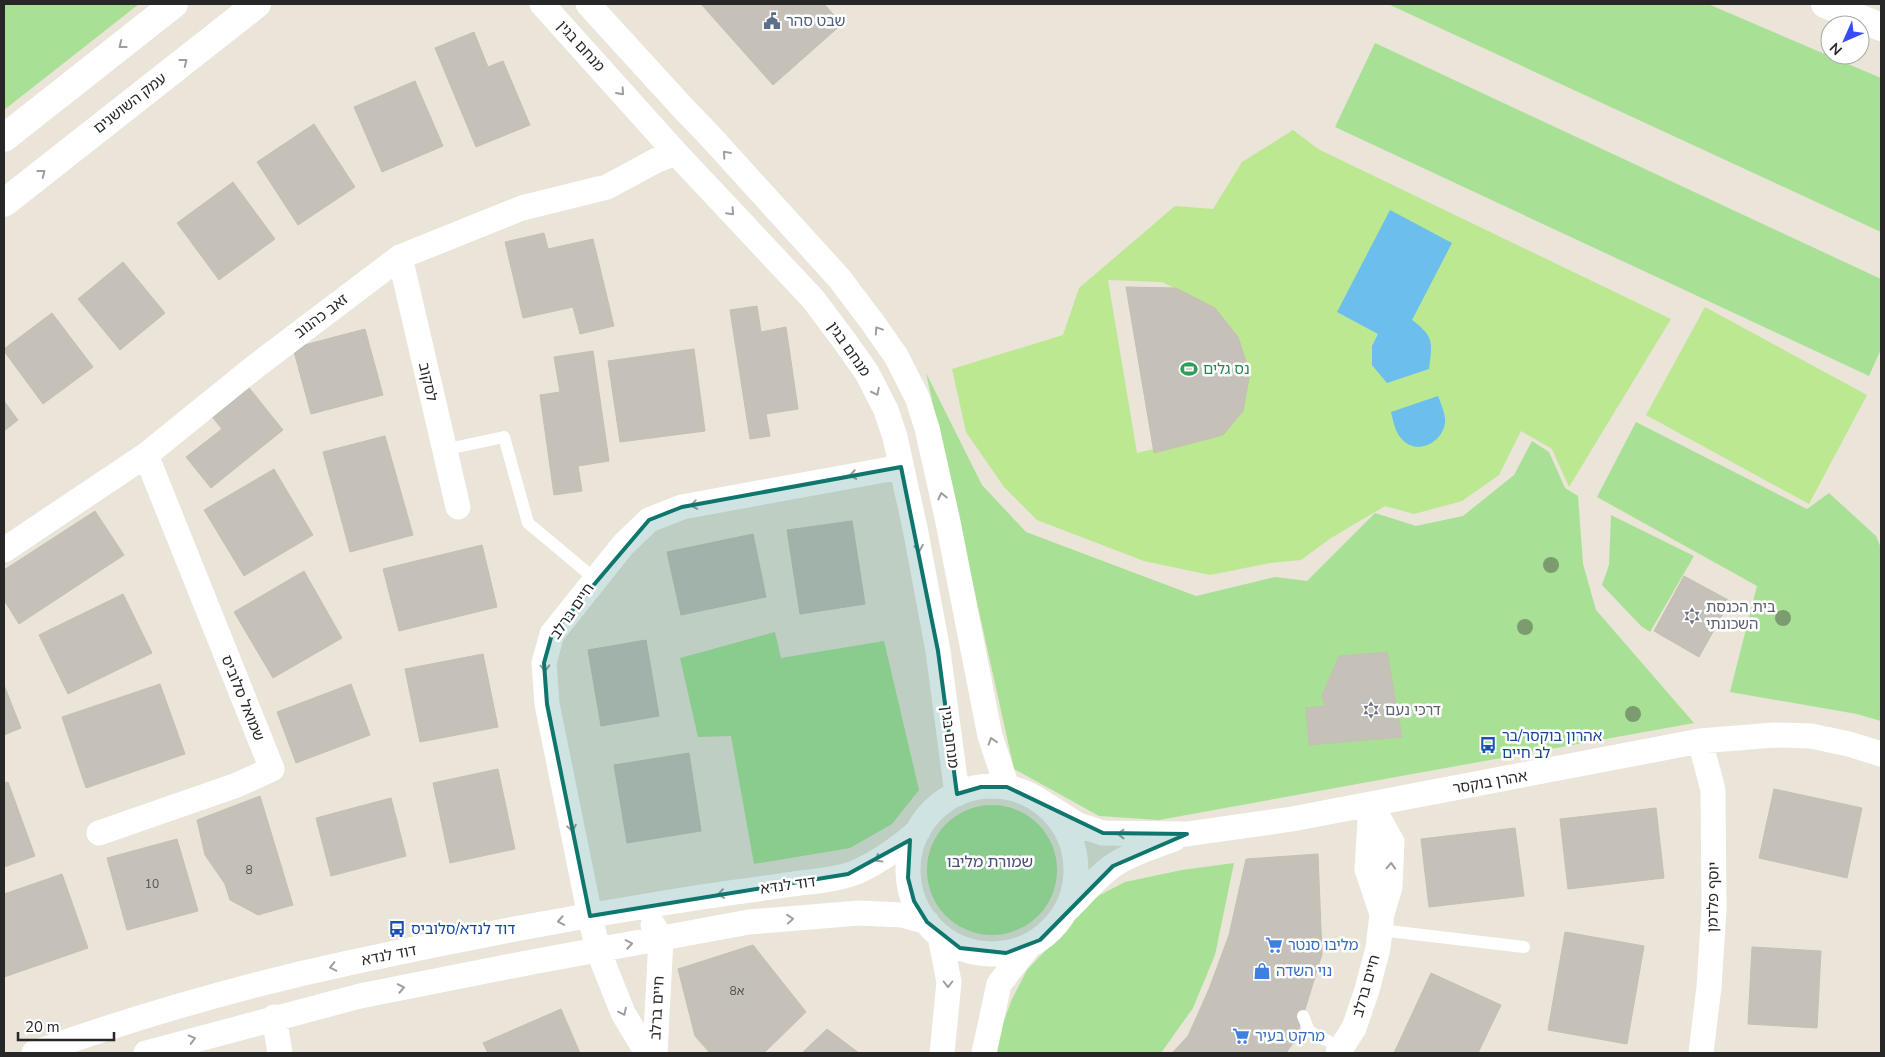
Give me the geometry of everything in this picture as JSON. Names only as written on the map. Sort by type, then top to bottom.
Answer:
[{"type":"street","points":[[4,138],[174,4]]},
{"type":"street","name":"עמק השושנים","points":[[4,203],[257,4]]},
{"type":"street","name":"מנחם בגין","points":[[542,4],[676,153],[813,300],[846,342],[867,373],[886,410],[895,437],[915,528],[938,651],[957,794]]},
{"type":"street","points":[[588,4],[710,135],[838,278],[896,356],[917,397],[927,428],[948,522],[990,736],[1007,787]]},
{"type":"street","points":[[1826,4],[1881,27]]},
{"type":"street","name":"זאב כהנוב","points":[[4,550],[146,455],[256,366],[400,257],[522,208],[607,187],[657,160],[676,153]]},
{"type":"street","name":"לסקוב","points":[[400,257],[443,450],[458,507]]},
{"type":"street","name":"שמואל סלוביס","points":[[100,833],[237,785],[272,769],[146,455]]},
{"type":"street","name":"חיים ברלב","points":[[647,1053],[623,1014],[598,950],[590,916],[548,704],[544,663],[552,634],[623,545],[649,520],[682,507],[901,467]]},
{"type":"street","name":"אהרן בוקסר","points":[[1034,797],[1078,825],[1103,834],[1187,834],[1292,819],[1700,742],[1774,735],[1811,736],[1849,744],[1881,754]]},
{"type":"street","name":"יוסף פלדמן","points":[[1700,742],[1713,790],[1714,909],[1709,987],[1701,1053]]},
{"type":"street","points":[[146,1053],[360,996],[749,922],[859,913],[902,915],[934,929],[960,948],[982,954],[1006,954],[1028,947],[1040,940],[1055,927],[1066,911],[1075,887],[1076,861],[1069,836],[1054,814],[1034,797],[1007,787],[981,787],[957,794],[936,808],[926,818],[918,831],[910,854],[908,878],[914,902],[934,929],[949,982],[942,1053]]},
{"type":"street","name":"חיים ברלב","points":[[1340,1051],[1354,1028],[1367,990],[1378,948],[1381,922],[1390,887],[1392,842],[1371,804]]},
{"type":"street","name":"דוד לנדא","points":[[34,1053],[261,983],[352,962],[590,916],[818,881],[857,872],[902,845],[918,831]]},
{"type":"street","name":"אהרן בוקסר","points":[[1066,911],[1099,877],[1113,866],[1140,852],[1187,834]]},
{"type":"street","points":[[643,907],[661,939]]},
{"type":"street","name":"חיים ברלב","points":[[655,1053],[661,939]]},
{"type":"street","points":[[984,1053],[999,984],[1028,947]]},
{"type":"street","points":[[274,1018],[280,1053]]},
{"type":"lane","points":[[443,450],[504,437],[528,523],[595,578]]},
{"type":"lane","points":[[1381,922],[1524,947]]},
{"type":"lane","points":[[1303,1016],[1309,1031],[1340,1051]]},
{"type":"highlighted area","points":[[901,467],[938,651],[957,794],[981,787],[1007,787],[1103,833],[1187,834],[1113,866],[1040,940],[1006,953],[960,948],[927,922],[914,901],[908,878],[910,840],[848,874],[590,916],[547,704],[544,663],[552,634],[649,520],[682,507]]},
{"type":"green space","points":[[4,4],[139,4],[4,110]]},
{"type":"green space","points":[[1388,4],[1708,4],[1820,52],[1820,65],[1851,65],[1881,78],[1881,232]]},
{"type":"green space","points":[[1375,43],[1881,279],[1881,349],[1869,376],[1335,127]]},
{"type":"green space","points":[[1293,130],[1318,149],[1671,319],[1569,487],[1552,449],[1521,431],[1499,475],[1462,501],[1414,514],[1385,506],[1331,538],[1301,560],[1270,563],[1210,575],[1144,561],[1037,520],[1004,487],[966,432],[952,369],[1063,335],[1079,288],[1175,206],[1213,209],[1242,162]],"holes":[[[1108,280],[1162,282],[1203,302],[1226,332],[1210,435],[1137,453]]]},
{"type":"green space","points":[[1705,307],[1867,395],[1809,504],[1646,415]]},
{"type":"green space","points":[[926,373],[982,485],[1026,532],[1196,596],[1275,577],[1307,581],[1375,513],[1416,526],[1463,516],[1514,475],[1532,441],[1549,452],[1565,488],[1578,496],[1583,564],[1596,610],[1694,723],[1159,820],[1099,816],[1014,769]]},
{"type":"green space","points":[[1636,422],[1807,509],[1829,493],[1876,536],[1881,548],[1881,721],[1857,714],[1730,692],[1757,586],[1597,497]]},
{"type":"green space","points":[[1611,515],[1694,556],[1650,632],[1641,626],[1602,585],[1609,565]]},
{"type":"green space","points":[[775,632],[781,658],[884,641],[919,790],[892,824],[850,848],[754,864],[731,736],[698,737],[680,658]]},
{"type":"green space","points":[[992,805],[1005,806],[1017,810],[1038,824],[1052,845],[1056,857],[1056,883],[1052,895],[1038,916],[1017,930],[1005,934],[992,935],[979,934],[967,930],[946,916],[932,895],[928,883],[927,870],[928,857],[932,845],[946,824],[967,810],[979,806]]},
{"type":"green space","points":[[1234,863],[1215,955],[1193,1008],[1161,1053],[995,1053],[997,1040],[1012,999],[1027,970],[1096,897],[1125,882],[1182,870]]},
{"type":"water","points":[[1390,210],[1452,243],[1412,320],[1425,331],[1430,341],[1429,369],[1387,383],[1372,365],[1372,346],[1378,334],[1337,312]]},
{"type":"water","points":[[1438,396],[1445,420],[1439,437],[1433,442],[1420,447],[1407,443],[1397,433],[1391,412]]},
{"type":"building","points":[[701,4],[824,4],[842,24],[773,85]]},
{"type":"building","points":[[474,32],[488,67],[503,61],[530,125],[476,147],[435,48]]},
{"type":"building","points":[[415,81],[443,146],[382,172],[354,107]]},
{"type":"building","points":[[314,124],[355,187],[298,225],[257,162]]},
{"type":"building","points":[[233,182],[275,239],[219,280],[177,223]]},
{"type":"building","points":[[544,233],[548,249],[593,239],[614,326],[580,334],[573,307],[523,318],[505,242]]},
{"type":"building","points":[[123,262],[165,313],[120,350],[78,299]]},
{"type":"building","points":[[1126,287],[1176,288],[1215,308],[1238,337],[1250,373],[1243,411],[1223,435],[1154,453]]},
{"type":"building","points":[[757,306],[761,332],[786,327],[798,409],[766,414],[770,436],[750,439],[730,310]]},
{"type":"building","points":[[52,313],[93,367],[43,404],[4,349]]},
{"type":"building","points":[[365,329],[383,395],[311,414],[293,348]]},
{"type":"building","points":[[694,349],[705,431],[620,442],[608,361]]},
{"type":"building","points":[[593,351],[609,461],[578,466],[582,491],[554,495],[540,395],[560,392],[554,357]]},
{"type":"building","points":[[246,384],[283,430],[211,488],[186,457],[222,429],[209,413]]},
{"type":"building","points":[[4,401],[18,420],[4,431]]},
{"type":"building","points":[[385,436],[413,535],[350,552],[323,452]]},
{"type":"building","points":[[274,469],[313,535],[244,576],[204,510]]},
{"type":"building","points":[[95,511],[124,555],[19,624],[4,600],[4,570]]},
{"type":"building","points":[[852,521],[865,604],[800,614],[787,530]]},
{"type":"building","points":[[753,534],[766,597],[681,615],[667,552]]},
{"type":"building","points":[[482,545],[497,607],[399,631],[383,569]]},
{"type":"building","points":[[304,571],[342,638],[273,678],[234,612]]},
{"type":"building","name":"בית הכנסת השכונתי","points":[[1684,576],[1730,601],[1699,657],[1654,631]]},
{"type":"building","points":[[123,594],[152,653],[68,694],[39,635]]},
{"type":"building","points":[[646,640],[659,716],[601,726],[588,650]]},
{"type":"building","points":[[1387,652],[1402,737],[1309,745],[1306,708],[1325,706],[1322,696],[1339,656]]},
{"type":"building","points":[[483,654],[498,727],[420,742],[405,669]]},
{"type":"building","points":[[160,684],[185,754],[86,788],[62,717]]},
{"type":"building","points":[[351,684],[370,735],[296,763],[277,712]]},
{"type":"building","points":[[4,685],[21,728],[4,735]]},
{"type":"building","points":[[689,753],[701,831],[627,843],[614,765]]},
{"type":"building","points":[[498,769],[515,849],[450,863],[433,783]]},
{"type":"building","points":[[8,782],[35,856],[4,867],[4,783]]},
{"type":"building","points":[[1774,789],[1862,808],[1847,878],[1759,858]]},
{"type":"building","points":[[260,796],[293,905],[258,915],[230,900],[225,884],[205,855],[197,820]]},
{"type":"building","points":[[391,798],[406,856],[331,876],[316,818]]},
{"type":"building","points":[[1656,808],[1664,878],[1568,889],[1560,819]]},
{"type":"building","points":[[1515,828],[1524,896],[1429,907],[1421,839]]},
{"type":"building","points":[[177,839],[198,911],[127,930],[107,858]]},
{"type":"building","name":"מליבו סנטר","points":[[1318,854],[1322,954],[1296,1039],[1286,1053],[1172,1053],[1188,1036],[1209,989],[1229,935],[1246,859]]},
{"type":"building","points":[[62,874],[88,948],[4,977],[4,894]]},
{"type":"building","points":[[1565,932],[1644,946],[1627,1044],[1548,1030]]},
{"type":"building","points":[[753,945],[806,1012],[764,1053],[710,1053],[695,1036],[678,969]]},
{"type":"building","points":[[1752,947],[1821,951],[1817,1028],[1748,1024]]},
{"type":"building","points":[[1431,973],[1501,1005],[1478,1053],[1394,1053]]},
{"type":"building","points":[[561,1009],[580,1053],[488,1053],[483,1043]]},
{"type":"building","points":[[827,1029],[859,1053],[802,1053]]},
{"type":"place","name":"שבט סהר","points":[[772,21]]},
{"type":"place","name":"נס גלים","points":[[1189,369]]},
{"type":"place","name":"בית הכנסת השכונתי","points":[[1692,616]]},
{"type":"place","name":"דרכי נעם","points":[[1371,710]]},
{"type":"place","name":"אהרון בוקסר/בר לב חיים","points":[[1488,745]]},
{"type":"place","name":"דוד לנדא/סלוביס","points":[[397,929]]},
{"type":"place","name":"מליבו סנטר","points":[[1274,945]]},
{"type":"place","name":"נוי השדה","points":[[1262,971]]},
{"type":"place","name":"מרקט בעיר","points":[[1241,1036]]},
{"type":"district","name":"שמורת מליבו","points":[[990,861]]}]
